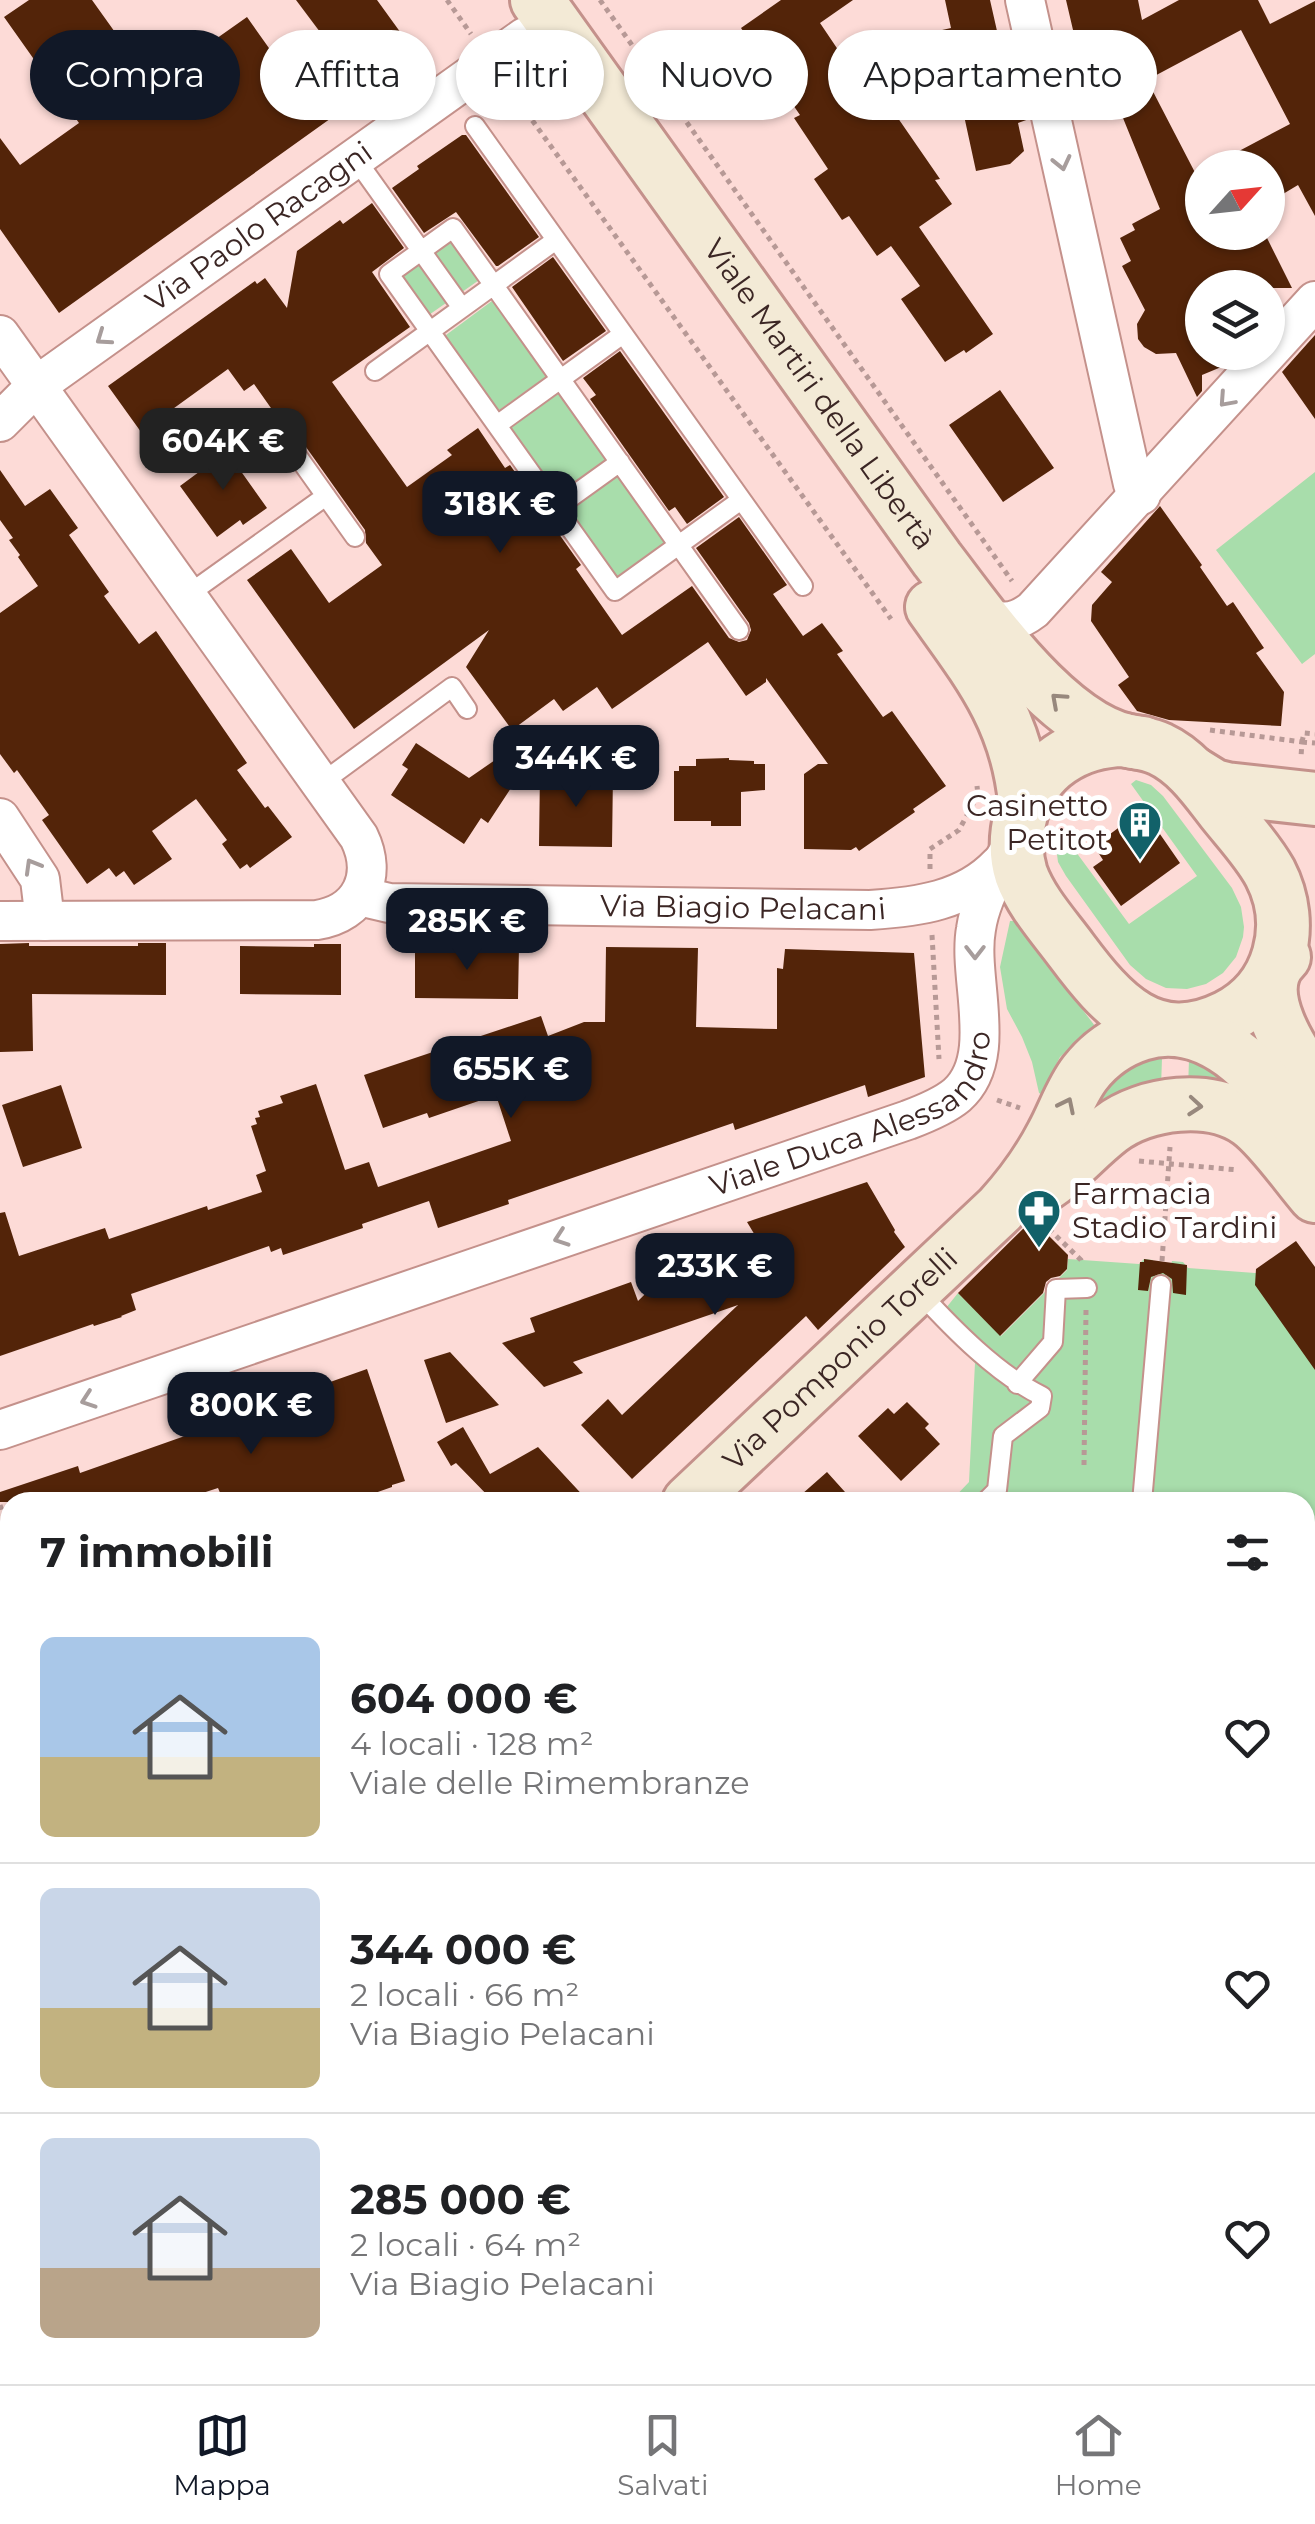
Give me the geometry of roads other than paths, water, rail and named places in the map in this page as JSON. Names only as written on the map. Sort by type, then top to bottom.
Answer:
[{"type":"main road","name":"Viale Martiri della Libertà","points":[[520,12],[968,600],[1025,667],[1090,725],[1167,754],[1214,786],[1315,799]]},
{"type":"main road","name":"Viale Martiri della Libertà","points":[[520,12],[988,686],[1007,722],[1022,775],[1015,831]]},
{"type":"main road","points":[[1295,960],[1281,952],[1284,922],[1270,873],[1251,846],[1167,754],[1124,740],[1107,741],[1072,751],[1045,770],[1034,785],[1015,831],[1021,873],[1092,980],[1128,1014],[1161,1028],[1194,1033],[1220,1044],[1281,1102],[1315,1148]]},
{"type":"main road","points":[[1177,1030],[1208,1025],[1235,1013],[1295,960]]},
{"type":"main road","points":[[1295,960],[1271,990],[1272,1008],[1286,1041],[1315,1085]]},
{"type":"main road","name":"Via Pomponio Torelli","points":[[994,1216],[1035,1165],[1078,1084],[1099,1058],[1138,1035],[1177,1030]]},
{"type":"main road","name":"Via Pomponio Torelli","points":[[700,1492],[994,1216],[1054,1179],[1114,1126],[1146,1109],[1173,1105],[1208,1107],[1246,1118],[1315,1196]]},
{"type":"street","points":[[1025,0],[1133,484],[1141,495]]},
{"type":"street","name":"Via Paolo Racagni","points":[[0,422],[36,386],[355,158],[520,12]]},
{"type":"street","points":[[968,600],[981,614],[997,622],[1012,622],[1033,610],[1315,301]]},
{"type":"street","points":[[0,335],[364,848],[368,872],[359,896],[341,913],[317,920],[0,921]]},
{"type":"street","points":[[0,818],[40,878],[45,921]]},
{"type":"street","name":"Via Biagio Pelacani","points":[[359,896],[389,903],[884,909],[950,898],[978,884],[1015,831]]},
{"type":"street","name":"Viale Duca Alessandro","points":[[0,1430],[908,1120],[957,1095],[969,1078],[980,1035],[976,928],[1015,831]]},
{"type":"lane","points":[[475,126],[803,586]]},
{"type":"lane","points":[[355,158],[462,308]]},
{"type":"lane","points":[[740,630],[679,545],[620,462],[560,379],[453,228],[389,274],[615,591],[679,545],[741,500]]},
{"type":"lane","points":[[375,371],[556,240]]},
{"type":"lane","points":[[497,425],[623,334]]},
{"type":"lane","points":[[291,448],[355,537]]},
{"type":"lane","points":[[556,508],[620,462]]},
{"type":"lane","points":[[186,596],[326,496]]},
{"type":"lane","points":[[320,784],[452,688],[466,709]]},
{"type":"lane","points":[[1143,1492],[1160,1285]]},
{"type":"lane","points":[[1017,1384],[1052,1342],[1056,1290],[1087,1288]]},
{"type":"lane","points":[[916,1289],[1017,1384],[1042,1396],[1040,1408],[1004,1436],[996,1492]]},
{"type":"place","name":"Casinetto Petitot","points":[[1140,861]]},
{"type":"place","name":"Farmacia Stadio Tardini","points":[[1039,1249]]}]
